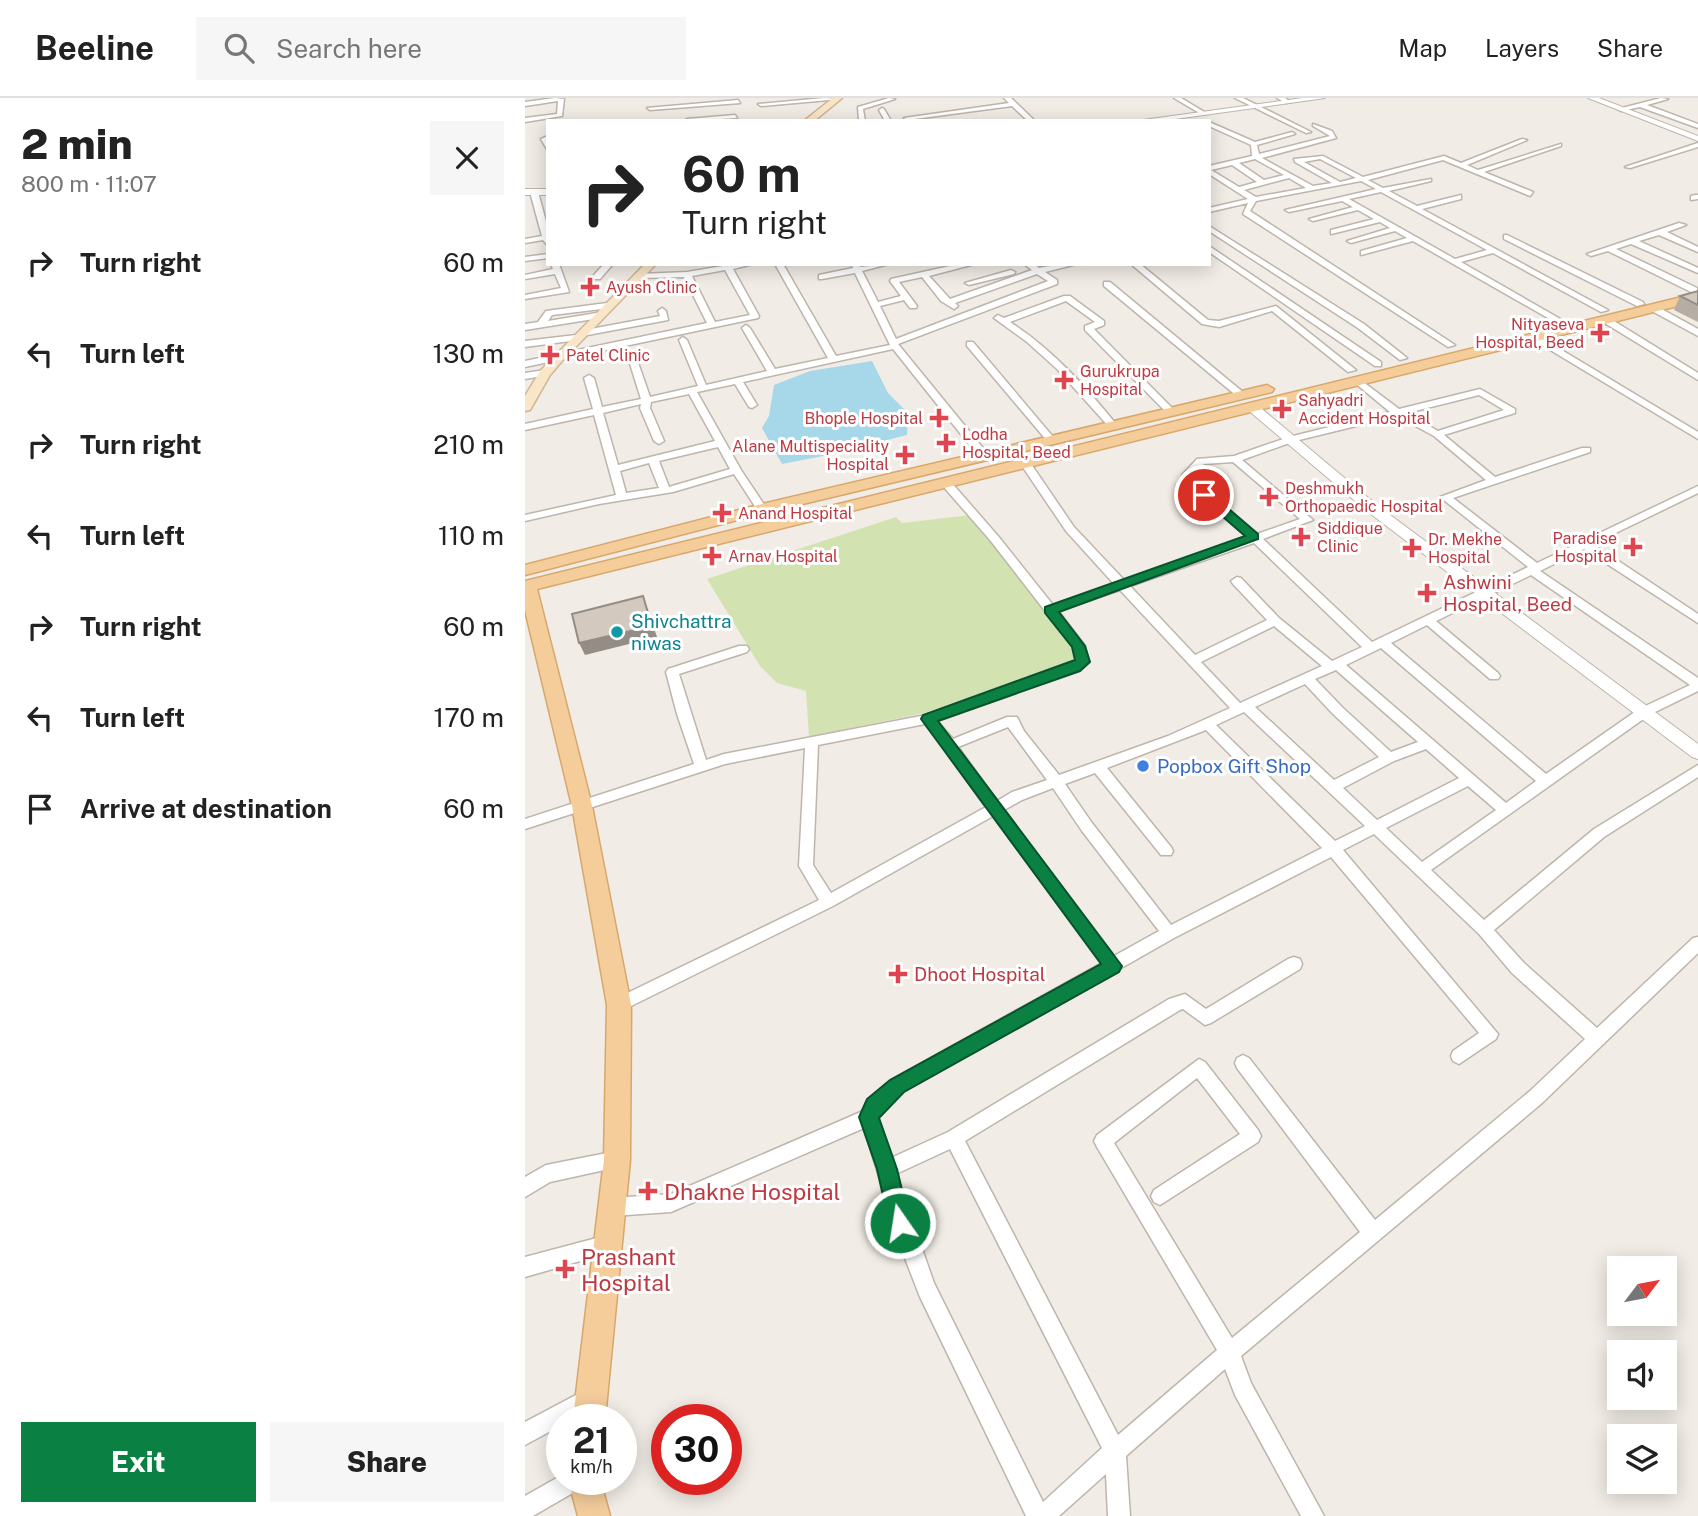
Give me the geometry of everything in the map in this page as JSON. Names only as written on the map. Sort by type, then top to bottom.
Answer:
[{"type":"main road","points":[[811,119],[838,99]]},
{"type":"main road","points":[[525,407],[545,373],[558,358],[650,266]]},
{"type":"main road","points":[[526,581],[762,509],[1241,395],[1354,375],[1535,337],[1605,315],[1697,292]]},
{"type":"main road","points":[[526,581],[946,483],[1252,407],[1354,375],[1378,364],[1451,345],[1558,320],[1605,315]]},
{"type":"main road","points":[[526,581],[582,806],[618,1005],[617,1160],[590,1404]]},
{"type":"main road","points":[[588,1495],[594,1516]]},
{"type":"street","points":[[703,98],[649,103],[651,115],[738,106]]},
{"type":"street","points":[[1177,98],[1203,117]]},
{"type":"street","points":[[1238,98],[1308,132]]},
{"type":"street","points":[[1154,119],[1189,114],[1203,117],[1284,100],[1321,98]]},
{"type":"street","points":[[1593,98],[1698,139]]},
{"type":"street","points":[[525,104],[561,99],[561,115],[525,120]]},
{"type":"street","points":[[761,104],[838,99]]},
{"type":"street","points":[[862,119],[860,108],[892,99]]},
{"type":"street","points":[[1621,109],[1665,99]]},
{"type":"street","points":[[907,118],[1010,101],[1030,119]]},
{"type":"street","points":[[1641,104],[1698,127]]},
{"type":"street","points":[[525,112],[561,107]]},
{"type":"street","points":[[882,110],[887,119]]},
{"type":"street","points":[[711,119],[735,117]]},
{"type":"street","points":[[1211,125],[1254,144],[1292,134]]},
{"type":"street","points":[[1211,168],[1333,137],[1330,132],[1315,125]]},
{"type":"street","points":[[1682,132],[1698,127]]},
{"type":"street","points":[[1461,165],[1524,140]]},
{"type":"street","points":[[1254,144],[1256,157]]},
{"type":"street","points":[[1479,173],[1559,145]]},
{"type":"street","points":[[1628,167],[1698,145]]},
{"type":"street","points":[[1279,151],[1339,184]]},
{"type":"street","points":[[1256,157],[1311,188]]},
{"type":"street","points":[[1297,161],[1321,157],[1365,179],[1605,315],[1698,377]]},
{"type":"street","points":[[1211,210],[1254,199],[1365,179],[1444,158],[1529,194]]},
{"type":"street","points":[[1233,162],[1263,183]]},
{"type":"street","points":[[1211,170],[1254,199]]},
{"type":"street","points":[[1238,189],[1290,176]]},
{"type":"street","points":[[1289,210],[1429,180]]},
{"type":"street","points":[[527,192],[546,192]]},
{"type":"street","points":[[527,192],[537,206],[546,236]]},
{"type":"street","points":[[1417,208],[1458,197]]},
{"type":"street","points":[[1342,198],[1558,320]]},
{"type":"street","points":[[1211,199],[1223,206]]},
{"type":"street","points":[[1254,199],[1246,212],[1451,345]]},
{"type":"street","points":[[525,208],[546,204]]},
{"type":"street","points":[[1314,219],[1358,208]]},
{"type":"street","points":[[1334,232],[1380,220]]},
{"type":"street","points":[[1591,254],[1682,225]]},
{"type":"street","points":[[1351,241],[1395,229]]},
{"type":"street","points":[[1211,230],[1361,326],[1403,358]]},
{"type":"street","points":[[1660,232],[1698,250]]},
{"type":"street","points":[[1507,237],[1698,333]]},
{"type":"street","points":[[525,241],[546,239]]},
{"type":"street","points":[[1364,253],[1412,239]]},
{"type":"street","points":[[1632,240],[1698,271]]},
{"type":"street","points":[[1608,248],[1697,292]]},
{"type":"street","points":[[1211,249],[1378,364]]},
{"type":"street","points":[[1452,262],[1494,250]]},
{"type":"street","points":[[525,259],[546,256]]},
{"type":"street","points":[[597,277],[607,266]]},
{"type":"street","points":[[525,364],[755,316],[727,266],[687,274],[639,276]]},
{"type":"street","points":[[780,266],[834,360]]},
{"type":"street","points":[[913,306],[894,281],[963,266]]},
{"type":"street","points":[[1137,266],[1205,322],[1219,324],[1273,308],[1354,375],[1375,397],[1437,435],[1494,481]]},
{"type":"street","points":[[822,277],[857,267],[894,344],[983,455]]},
{"type":"street","points":[[969,282],[1033,267]]},
{"type":"street","points":[[949,302],[979,292],[1033,267]]},
{"type":"street","points":[[525,427],[834,360],[894,344],[1053,282],[1033,267]]},
{"type":"street","points":[[525,277],[556,268],[566,290],[525,297]]},
{"type":"street","points":[[955,268],[979,292]]},
{"type":"street","points":[[687,274],[712,325]]},
{"type":"street","points":[[924,275],[949,302],[967,316]]},
{"type":"street","points":[[1107,284],[1241,395]]},
{"type":"street","points":[[875,305],[907,297]]},
{"type":"street","points":[[1004,321],[1067,298],[1101,323],[1088,328],[1170,411]]},
{"type":"street","points":[[541,325],[549,313],[607,306]]},
{"type":"street","points":[[985,310],[1031,339],[1061,367],[1113,426]]},
{"type":"street","points":[[525,344],[666,318],[662,311]]},
{"type":"street","points":[[525,327],[597,316]]},
{"type":"street","points":[[746,328],[773,373]]},
{"type":"street","points":[[1535,337],[1698,436]]},
{"type":"street","points":[[683,340],[697,390],[721,443],[762,509]]},
{"type":"street","points":[[971,344],[1051,440]]},
{"type":"street","points":[[631,354],[647,401],[645,408],[659,441]]},
{"type":"street","points":[[525,376],[545,373]]},
{"type":"street","points":[[589,378],[622,497]]},
{"type":"street","points":[[738,381],[752,405]]},
{"type":"street","points":[[1437,435],[1512,411],[1480,392],[1290,439],[1235,459],[1201,461],[1187,476],[1188,481],[1376,645],[1544,780]]},
{"type":"street","points":[[1252,407],[1373,509],[1698,753]]},
{"type":"street","points":[[614,469],[721,443]]},
{"type":"street","points":[[1422,869],[1544,780],[1644,712],[1696,684],[1535,569],[1445,497],[1586,450]]},
{"type":"street","points":[[1050,610],[1308,520],[1235,459]]},
{"type":"street","points":[[653,460],[665,490]]},
{"type":"street","points":[[1025,463],[1070,529],[1192,661],[1294,753],[1335,786],[1485,929],[1518,968],[1597,1039]]},
{"type":"street","points":[[525,518],[665,490],[736,470]]},
{"type":"street","points":[[525,824],[724,759],[928,719],[1083,662],[1079,646],[995,538],[946,483]]},
{"type":"street","points":[[618,1005],[828,902],[1017,796],[1207,723],[1586,545],[1698,489]]},
{"type":"street","points":[[1586,545],[1698,619]]},
{"type":"street","points":[[1237,581],[1275,621],[1334,665],[1504,809]]},
{"type":"street","points":[[1428,620],[1494,676]]},
{"type":"street","points":[[1192,661],[1275,621]]},
{"type":"street","points":[[701,766],[671,672],[743,649]]},
{"type":"street","points":[[1307,677],[1338,711],[1389,758]]},
{"type":"street","points":[[928,719],[951,745],[954,753],[1113,966]]},
{"type":"street","points":[[951,745],[1012,720],[1087,827],[1169,933]]},
{"type":"street","points":[[1207,723],[1332,848],[1490,1034],[1459,1056]]},
{"type":"street","points":[[812,741],[806,866],[828,902]]},
{"type":"street","points":[[1335,786],[1389,758],[1428,743]]},
{"type":"street","points":[[1098,766],[1166,851]]},
{"type":"street","points":[[1485,929],[1599,833],[1698,770]]},
{"type":"street","points":[[612,1207],[671,1203],[869,1117],[874,1106],[897,1086],[1169,933],[1293,872],[1332,848],[1469,779]]},
{"type":"street","points":[[869,1117],[887,1169],[900,1223],[926,1289],[1040,1516],[1536,1097],[1698,943]]},
{"type":"street","points":[[887,1169],[954,1138],[1175,1004],[1185,1001],[1205,1018],[1294,964]]},
{"type":"street","points":[[1243,1063],[1373,1233]]},
{"type":"street","points":[[1160,1196],[1252,1136],[1199,1067],[1103,1141],[1230,1353],[1242,1388],[1313,1516]]},
{"type":"street","points":[[954,1138],[1115,1451],[1119,1516]]},
{"type":"street","points":[[525,1188],[546,1174],[617,1160]]},
{"type":"street","points":[[525,1267],[608,1244]]},
{"type":"street","points":[[525,1434],[546,1426]]},
{"type":"street","points":[[525,1508],[547,1495]]},
{"type":"green space","points":[[971,515],[1079,656],[1074,662],[924,713],[809,737],[806,691],[777,683],[760,666],[707,579],[896,517],[902,523]]},
{"type":"water","points":[[872,361],[888,393],[908,413],[907,435],[782,464],[762,428],[769,416],[774,385],[810,371]]},
{"type":"building","points":[[1698,291],[1698,305],[1680,296]]},
{"type":"building","points":[[643,596],[652,626],[579,643],[572,614]]},
{"type":"place","name":"Ayush Clinic","points":[[590,287]]},
{"type":"place","name":"Nityaseva Hospital, Beed","points":[[1600,333]]},
{"type":"place","name":"Patel Clinic","points":[[550,355]]},
{"type":"place","name":"Gurukrupa Hospital","points":[[1064,380]]},
{"type":"place","name":"Sahyadri Accident Hospital","points":[[1282,409]]},
{"type":"place","name":"Bhople Hospital","points":[[939,418]]},
{"type":"place","name":"Lodha Hospital, Beed","points":[[946,443]]},
{"type":"place","name":"Alane Multispeciality Hospital","points":[[905,455]]},
{"type":"place","name":"Deshmukh Orthopaedic Hospital","points":[[1269,497]]},
{"type":"place","name":"Anand Hospital","points":[[722,513]]},
{"type":"place","name":"Siddique Clinic","points":[[1301,537]]},
{"type":"place","name":"Paradise Hospital","points":[[1633,547]]},
{"type":"place","name":"Dr. Mekhe Hospital","points":[[1412,548]]},
{"type":"place","name":"Arnav Hospital","points":[[712,556]]},
{"type":"place","name":"Ashwini Hospital, Beed","points":[[1427,593]]},
{"type":"place","name":"Shivchattra niwas","points":[[617,632]]},
{"type":"place","name":"Popbox Gift Shop","points":[[1143,766]]},
{"type":"place","name":"Dhoot Hospital","points":[[898,974]]},
{"type":"place","name":"Dhakne Hospital","points":[[648,1191]]},
{"type":"place","name":"Prashant Hospital","points":[[565,1269]]},
{"type":"route","points":[[900,1223],[887,1169],[869,1117],[874,1106],[897,1086],[1113,966],[954,753],[951,745],[928,719],[1083,662],[1079,646],[1050,610],[1254,537],[1204,495]]}]
